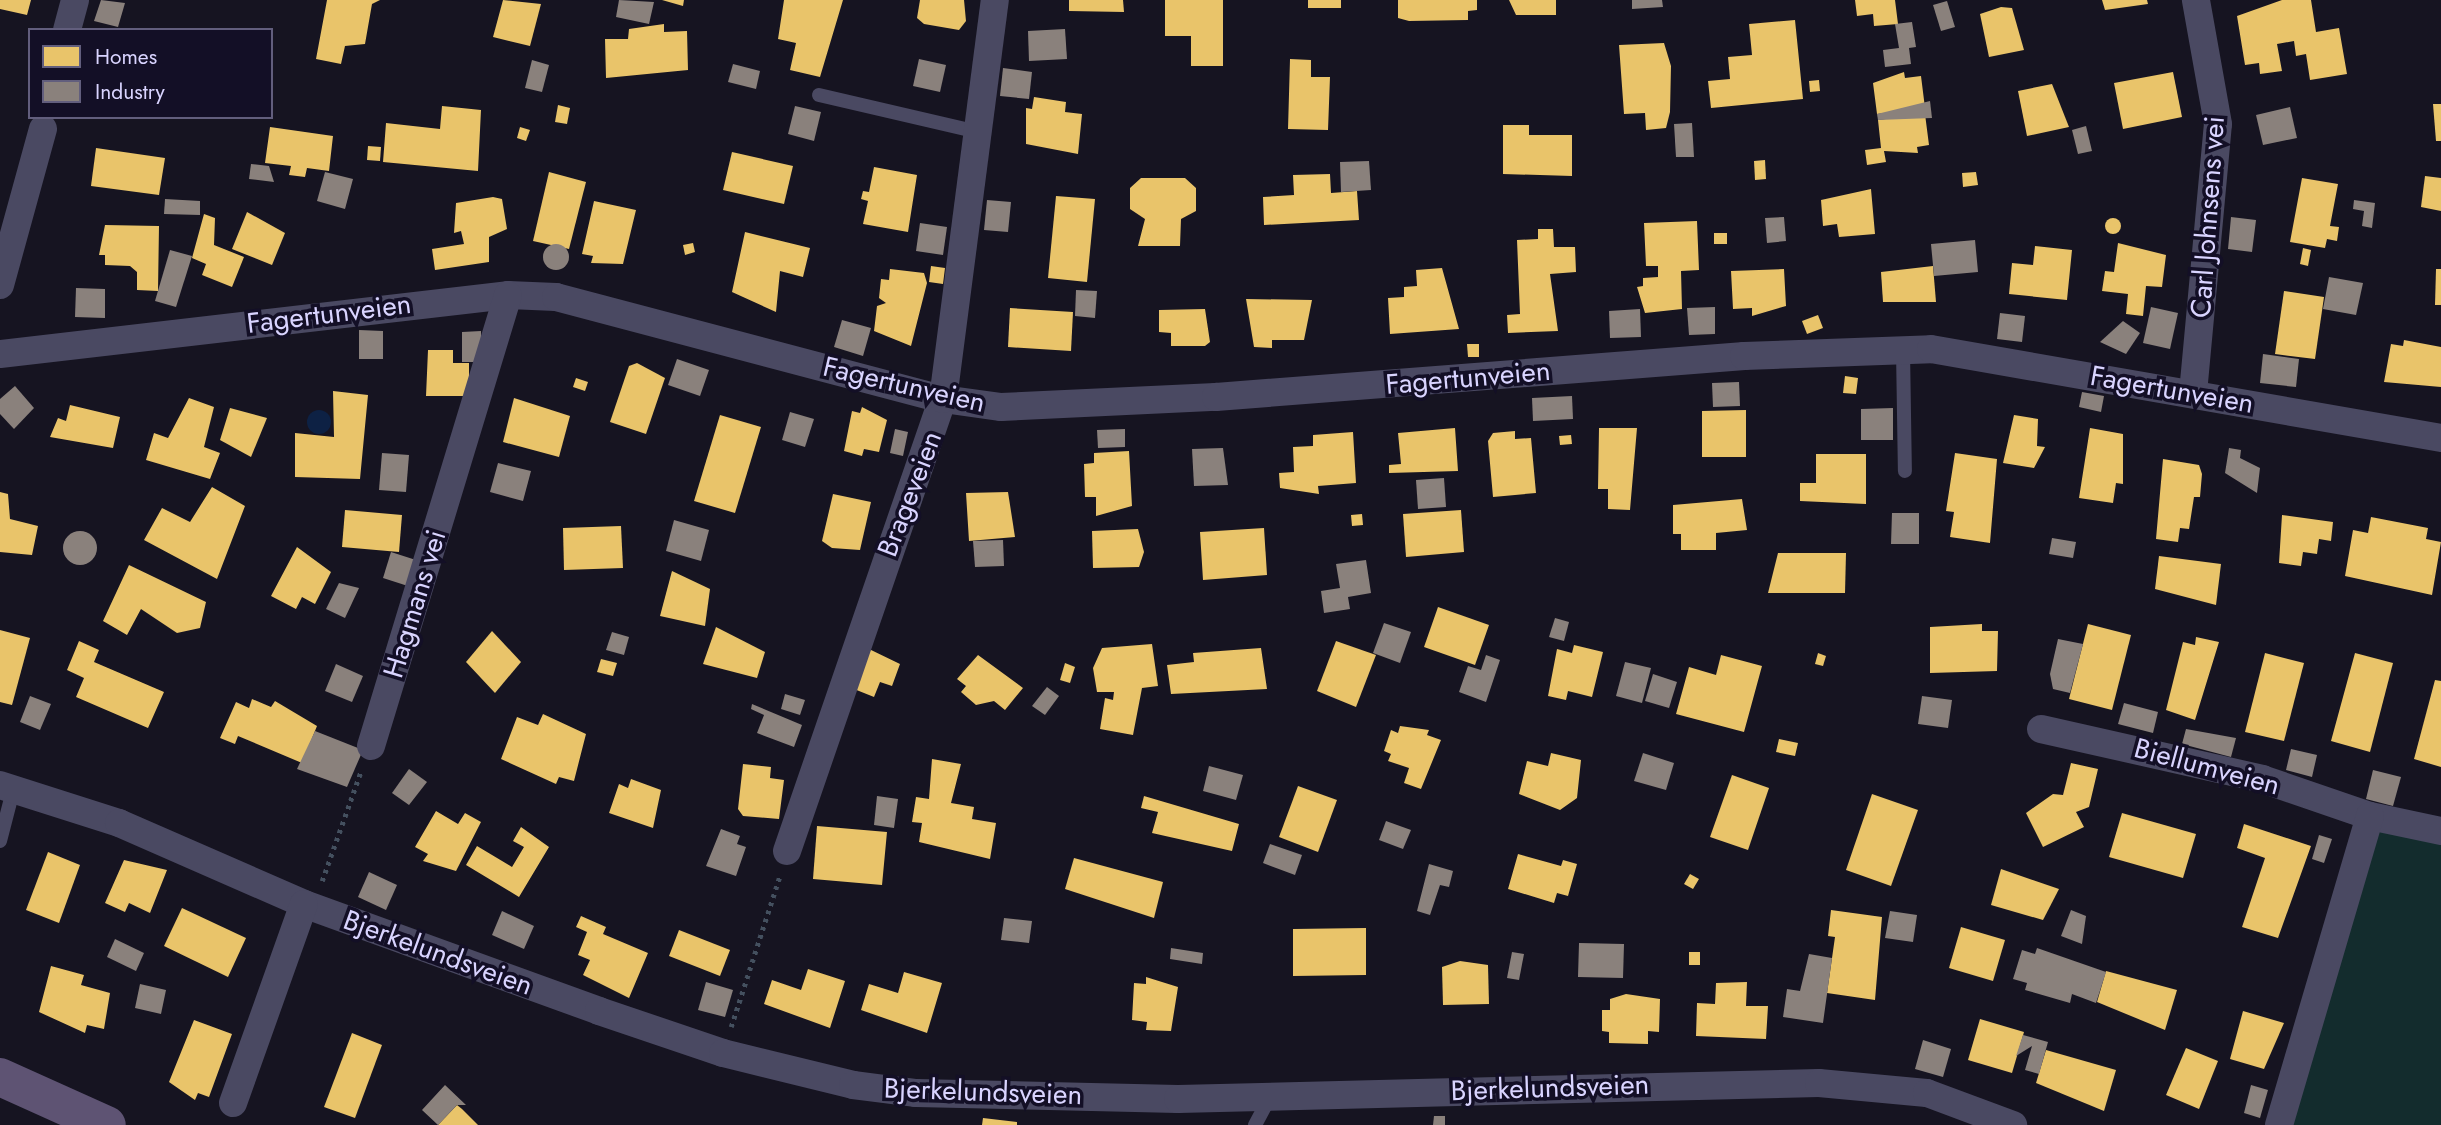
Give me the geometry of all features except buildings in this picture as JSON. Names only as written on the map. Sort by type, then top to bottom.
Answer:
[{"type":"main road","points":[[0,1077],[107,1125]]},
{"type":"street","points":[[68,28],[75,0]]},
{"type":"street","name":"Brageveien","points":[[787,851],[943,399],[974,131],[995,0]]},
{"type":"street","name":"Carl Johnsens vei","points":[[2193,393],[2218,124],[2196,0]]},
{"type":"street","points":[[0,285],[43,129]]},
{"type":"street","name":"Fagertunveien","points":[[0,354],[508,295],[556,297],[943,399],[1077,406],[1903,350],[1979,355],[2441,438]]},
{"type":"street","name":"Hagmans vei","points":[[370,746],[508,295]]},
{"type":"street","name":"Biellumveien","points":[[2041,729],[2262,779],[2370,816],[2441,831]]},
{"type":"street","name":"Bjerkelundsveien","points":[[7,786],[119,823],[304,904],[723,1053],[853,1085],[916,1093],[1270,1097],[1819,1083],[1927,1093],[2013,1125]]},
{"type":"street","points":[[2278,1125],[2370,816]]},
{"type":"street","points":[[233,1103],[304,904]]},
{"type":"lane","points":[[819,95],[974,131]]},
{"type":"lane","points":[[1903,350],[1905,471]]},
{"type":"lane","points":[[0,841],[7,786]]},
{"type":"lane","points":[[1255,1125],[1270,1097]]},
{"type":"path","points":[[304,904],[326,877],[370,746]]},
{"type":"path","points":[[723,1053],[787,851]]},
{"type":"green space","points":[[2382,817],[2441,834],[2441,1125],[2292,1125]]},
{"type":"water","points":[[319,410],[330,417],[331,422],[324,433],[319,434],[308,427],[307,422],[314,411]]}]
